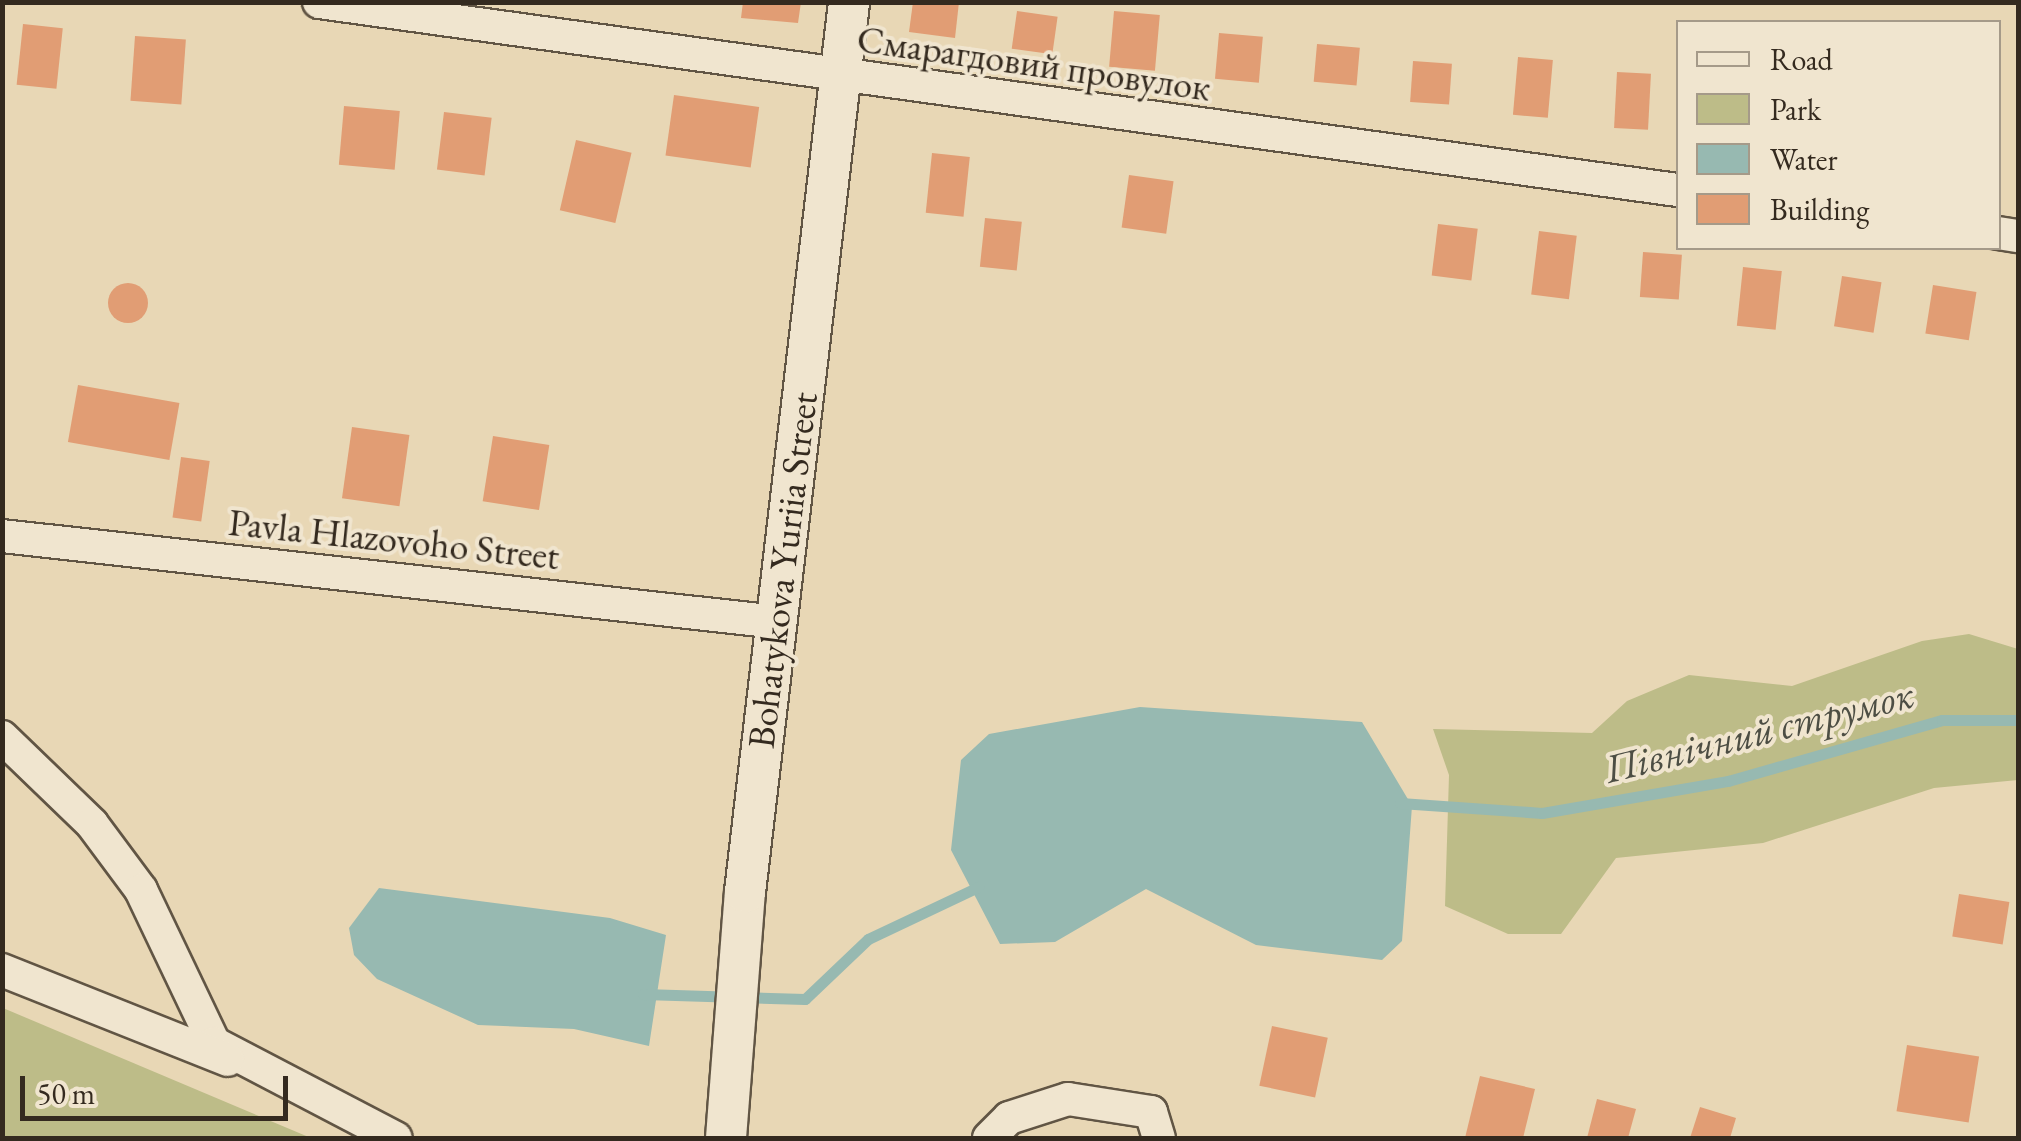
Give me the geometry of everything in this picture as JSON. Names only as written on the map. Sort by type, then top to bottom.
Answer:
[{"type":"street","name":"Смарагдовий провулок","points":[[319,2],[373,6],[838,76],[1676,190]]},
{"type":"street","name":"Bohatykova Yuriia Street","points":[[726,1138],[777,622],[849,2]]},
{"type":"street","name":"Pavla Hlazovoho Street","points":[[2,536],[777,622]]},
{"type":"street","points":[[2,736],[92,824],[141,890],[214,1043],[255,1071]]},
{"type":"street","points":[[2,970],[255,1071],[396,1138]]},
{"type":"street","points":[[988,1138],[1009,1118],[1068,1099],[1151,1112],[1159,1138]]},
{"type":"green space","points":[[1969,634],[2018,649],[2018,780],[1934,788],[1763,843],[1616,858],[1561,934],[1508,934],[1445,906],[1449,775],[1433,729],[1592,733],[1627,701],[1689,675],[1792,686],[1922,641]]},
{"type":"green space","points":[[3,1008],[311,1138],[3,1138]]},
{"type":"water","points":[[1140,707],[1362,722],[1412,806],[1402,941],[1382,960],[1256,945],[1146,889],[1055,942],[1000,944],[951,850],[961,760],[989,734]]},
{"type":"water","points":[[379,888],[610,918],[666,935],[649,1046],[574,1029],[478,1025],[377,979],[354,955],[349,928]]},
{"type":"building","points":[[743,2],[801,2],[798,23],[741,18]]},
{"type":"building","points":[[913,2],[959,2],[955,38],[909,32]]},
{"type":"building","points":[[1017,11],[1058,17],[1052,54],[1012,49]]},
{"type":"building","points":[[1114,11],[1160,15],[1155,71],[1109,67]]},
{"type":"building","points":[[23,24],[63,28],[56,89],[17,85]]},
{"type":"building","points":[[1219,33],[1263,37],[1259,83],[1215,79]]},
{"type":"building","points":[[135,36],[186,40],[181,104],[130,101]]},
{"type":"building","points":[[1317,44],[1360,48],[1357,86],[1314,82]]},
{"type":"building","points":[[1518,57],[1553,60],[1548,118],[1513,115]]},
{"type":"building","points":[[1413,61],[1452,64],[1449,105],[1410,102]]},
{"type":"building","points":[[1617,72],[1651,74],[1648,130],[1614,128]]},
{"type":"building","points":[[674,95],[759,107],[751,167],[666,155]]},
{"type":"building","points":[[344,106],[400,111],[395,170],[339,165]]},
{"type":"building","points":[[444,112],[492,118],[485,175],[437,170]]},
{"type":"building","points":[[576,140],[632,153],[615,223],[560,210]]},
{"type":"building","points":[[932,153],[970,157],[964,217],[926,213]]},
{"type":"building","points":[[1129,175],[1174,181],[1166,234],[1122,227]]},
{"type":"building","points":[[985,218],[1022,222],[1017,271],[980,267]]},
{"type":"building","points":[[1438,224],[1478,229],[1471,280],[1432,276]]},
{"type":"building","points":[[1539,231],[1577,236],[1569,299],[1531,295]]},
{"type":"building","points":[[1643,252],[1682,255],[1679,300],[1640,297]]},
{"type":"building","points":[[1743,267],[1782,271],[1776,330],[1737,326]]},
{"type":"building","points":[[1842,276],[1882,282],[1874,333],[1834,326]]},
{"type":"building","points":[[128,283],[142,289],[148,303],[142,317],[128,323],[114,317],[108,303],[114,289]]},
{"type":"building","points":[[1933,285],[1976,292],[1969,340],[1925,333]]},
{"type":"building","points":[[78,385],[179,403],[169,460],[68,442]]},
{"type":"building","points":[[352,427],[409,435],[399,506],[342,498]]},
{"type":"building","points":[[493,436],[549,445],[539,510],[483,501]]},
{"type":"building","points":[[181,457],[210,461],[201,521],[173,517]]},
{"type":"building","points":[[1959,894],[2009,902],[2003,944],[1952,936]]},
{"type":"building","points":[[1272,1026],[1328,1038],[1315,1098],[1259,1086]]},
{"type":"building","points":[[1907,1045],[1979,1056],[1969,1123],[1897,1111]]},
{"type":"building","points":[[1480,1076],[1535,1089],[1523,1138],[1465,1138]]},
{"type":"building","points":[[1597,1099],[1636,1109],[1628,1138],[1587,1138]]},
{"type":"building","points":[[1700,1107],[1736,1118],[1730,1138],[1690,1138]]},
{"type":"waterway","name":"Північний струмок","points":[[1400,803],[1542,813],[1728,781],[1942,720],[2018,720]]},
{"type":"waterway","name":"Північний струмок","points":[[643,994],[805,999],[868,939],[978,887]]}]
